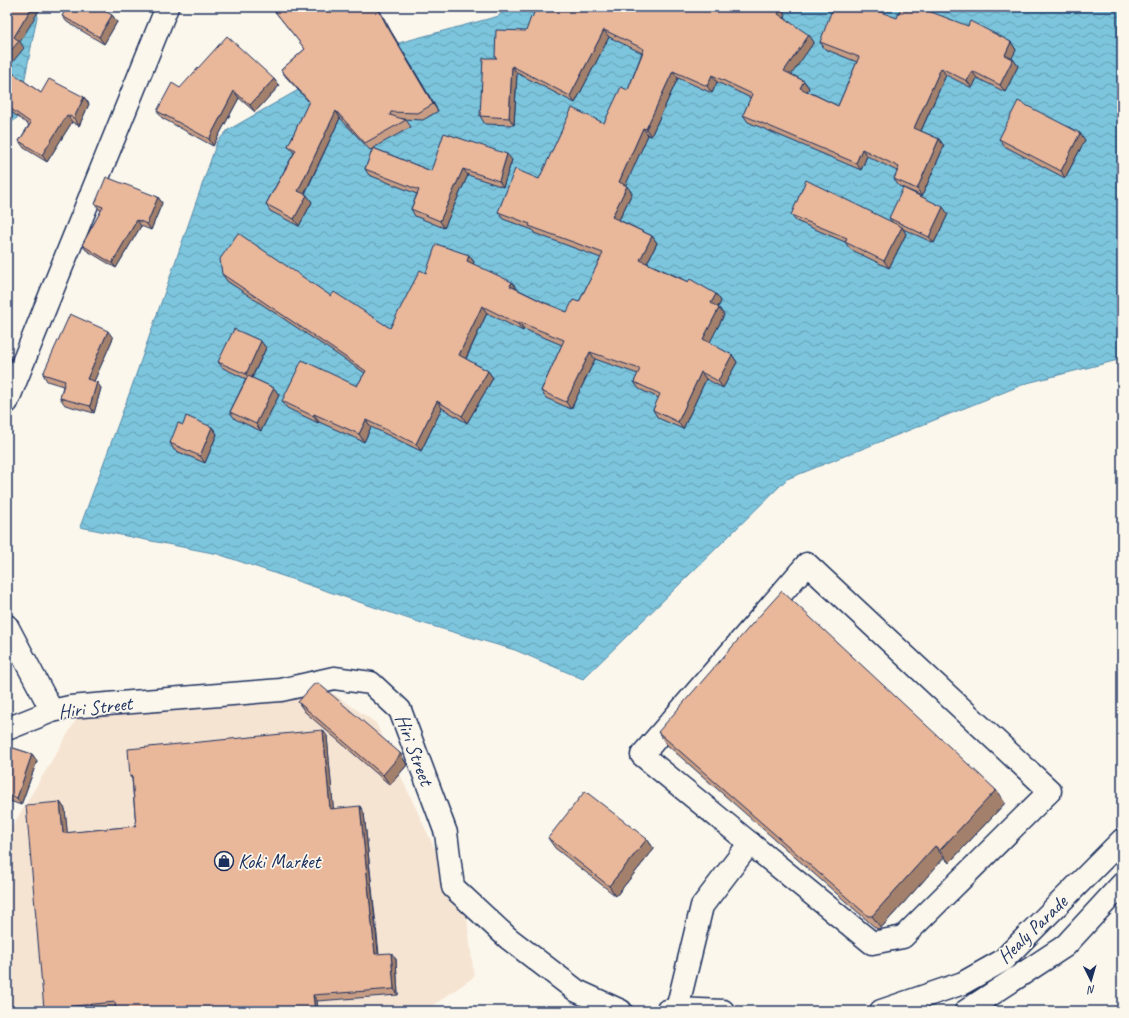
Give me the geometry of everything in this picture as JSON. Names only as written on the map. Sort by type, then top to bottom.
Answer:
[{"type":"main road","points":[[7,402],[167,7]]},
{"type":"main road","points":[[807,564],[1050,791],[903,937],[872,943],[750,843],[642,755],[807,564]]},
{"type":"main road","points":[[7,626],[52,711]]},
{"type":"main road","name":"Hiri Street","points":[[7,728],[52,711],[70,707],[281,690],[334,678],[371,683],[400,710],[446,833],[452,887],[508,938],[577,991],[621,1011]]},
{"type":"main road","name":"Healy Parade","points":[[881,1011],[962,983],[1002,961],[1122,840]]},
{"type":"main road","points":[[723,1011],[672,1010],[702,906],[750,843]]},
{"type":"main road","name":"Healy Parade","points":[[966,1011],[1065,946],[1122,884]]},
{"type":"shaded area","name":"Koki Market","points":[[334,694],[376,723],[467,918],[474,977],[425,1011],[9,1011],[7,988],[7,835],[79,715]]},
{"type":"water","points":[[7,7],[39,7],[17,118],[7,126]]},
{"type":"water","points":[[505,7],[1122,7],[1122,359],[1027,383],[787,479],[583,679],[515,650],[415,621],[218,554],[80,527],[131,389],[217,142],[228,130],[365,52],[499,16]]},
{"type":"building","points":[[7,7],[32,7],[14,37],[19,41],[7,55]]},
{"type":"building","points":[[67,7],[98,7],[112,15],[99,37],[62,16]]},
{"type":"building","points":[[276,7],[377,7],[433,104],[418,113],[391,112],[390,115],[406,120],[365,143],[336,111],[298,191],[307,195],[294,219],[266,204],[296,150],[288,146],[309,101],[281,70],[305,49],[273,9]]},
{"type":"building","points":[[536,7],[749,7],[753,9],[754,7],[779,7],[781,8],[778,14],[809,35],[784,71],[804,81],[800,88],[838,106],[859,57],[820,42],[833,7],[867,7],[897,18],[901,7],[918,7],[968,26],[970,21],[1011,42],[1005,55],[1013,59],[1000,85],[972,71],[967,81],[941,68],[914,128],[939,139],[917,189],[894,179],[899,167],[862,149],[856,163],[743,115],[752,94],[712,75],[707,86],[673,71],[646,129],[643,128],[619,182],[627,186],[612,217],[652,236],[640,260],[688,282],[690,279],[716,294],[711,303],[719,308],[703,339],[732,355],[718,381],[701,372],[678,422],[653,410],[660,394],[634,382],[640,369],[590,352],[566,402],[541,391],[564,340],[519,322],[518,324],[482,306],[459,355],[488,371],[462,416],[437,401],[416,444],[366,420],[359,434],[314,414],[313,416],[282,401],[302,360],[357,386],[366,371],[222,274],[220,259],[238,233],[331,296],[334,292],[390,328],[420,270],[426,273],[436,244],[469,255],[467,261],[512,282],[510,286],[567,312],[573,300],[579,302],[603,253],[529,226],[530,224],[498,212],[515,169],[539,179],[572,108],[604,123],[621,87],[628,90],[644,49],[604,30],[570,96],[512,66],[509,118],[480,116],[483,58],[497,58],[495,57],[496,30],[526,31]]},
{"type":"building","points":[[227,36],[274,79],[250,105],[234,91],[209,139],[157,111],[172,83],[180,88]]},
{"type":"building","points":[[7,69],[41,93],[49,79],[84,97],[74,118],[67,115],[42,155],[19,141],[31,123],[7,106]]},
{"type":"building","points":[[1018,101],[1080,133],[1061,171],[999,139]]},
{"type":"building","points":[[444,133],[507,154],[499,181],[463,169],[440,221],[411,209],[419,190],[365,169],[373,148],[431,171]]},
{"type":"building","points":[[106,177],[158,197],[147,224],[137,220],[112,263],[82,245],[103,207],[95,204]]},
{"type":"building","points":[[806,180],[902,227],[884,261],[845,242],[847,238],[791,215]]},
{"type":"building","points":[[903,188],[943,207],[929,237],[889,218]]},
{"type":"building","points":[[70,314],[108,331],[87,379],[97,382],[90,406],[60,398],[65,381],[43,374]]},
{"type":"building","points":[[234,329],[261,341],[246,374],[218,362]]},
{"type":"building","points":[[248,376],[274,388],[256,424],[230,412]]},
{"type":"building","points":[[186,416],[212,427],[200,456],[170,443],[178,423],[183,425]]},
{"type":"building","points":[[782,591],[996,790],[940,850],[935,846],[872,916],[868,916],[658,732]]},
{"type":"building","points":[[318,683],[400,753],[400,755],[383,775],[298,702],[314,684]]},
{"type":"building","name":"Koki Market","points":[[323,730],[330,809],[360,806],[375,954],[391,953],[394,989],[313,995],[315,1011],[116,1011],[115,1002],[44,1009],[26,805],[60,802],[63,833],[136,826],[128,749]]},
{"type":"building","points":[[7,746],[32,754],[17,798],[7,795]]},
{"type":"building","points":[[585,791],[647,839],[609,886],[548,838]]},
{"type":"place","name":"Koki Market","points":[[224,861]]}]
